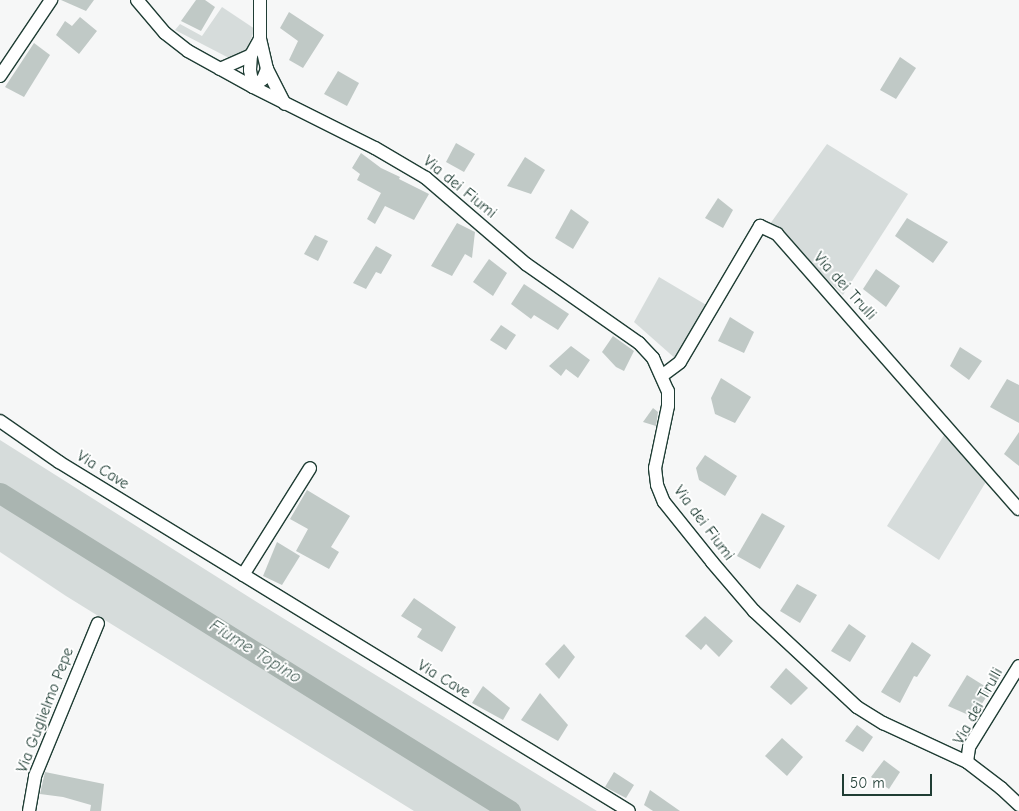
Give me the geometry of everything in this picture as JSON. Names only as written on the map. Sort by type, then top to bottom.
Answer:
[{"type":"street","points":[[0,76],[51,0]]},
{"type":"street","name":"Via dei Fiumi","points":[[137,0],[165,33],[188,51],[285,104],[375,148],[426,178],[526,264],[639,343],[653,358],[663,375],[668,390],[668,406],[655,468],[656,485],[664,502],[754,611],[857,707],[883,723],[967,762],[1001,788],[1019,805]]},
{"type":"street","points":[[260,0],[260,39],[267,69],[285,104]]},
{"type":"street","points":[[260,39],[251,55],[250,70],[253,87],[263,79],[267,69]]},
{"type":"street","points":[[220,69],[251,55]]},
{"type":"street","name":"Via dei Trulli","points":[[663,375],[680,362],[760,226],[777,234],[1019,509]]},
{"type":"street","name":"Via Cave","points":[[0,420],[59,462],[629,811]]},
{"type":"street","points":[[243,575],[310,468]]},
{"type":"street","name":"Via Guglielmo Pepe","points":[[29,811],[35,776],[98,623]]},
{"type":"street","name":"Via dei Trulli","points":[[967,762],[969,747],[1019,666]]},
{"type":"shaded area","points":[[222,7],[255,29],[245,53],[229,58],[175,30],[180,24],[202,36]]},
{"type":"shaded area","points":[[827,144],[908,194],[843,295],[770,224]]},
{"type":"shaded area","points":[[659,277],[708,306],[677,360],[634,322]]},
{"type":"shaded area","points":[[946,432],[987,480],[939,560],[887,526]]},
{"type":"shaded area","points":[[0,440],[260,604],[597,811],[414,811],[66,596],[0,552]]},
{"type":"building","points":[[61,0],[94,0],[86,11]]},
{"type":"building","points":[[196,0],[205,0],[215,7],[201,31],[181,21]]},
{"type":"building","points":[[289,12],[324,35],[303,68],[289,60],[298,41],[280,28]]},
{"type":"building","points":[[80,17],[97,31],[79,54],[56,35],[65,21],[72,26]]},
{"type":"building","points":[[34,43],[50,55],[24,97],[5,87]]},
{"type":"building","points":[[900,57],[916,68],[896,99],[880,90]]},
{"type":"building","points":[[338,71],[359,83],[347,106],[324,94]]},
{"type":"building","points":[[456,143],[475,154],[464,172],[446,162]]},
{"type":"building","points":[[361,153],[381,168],[400,177],[399,179],[429,194],[414,220],[385,206],[375,224],[367,219],[381,193],[357,180],[360,174],[352,168]]},
{"type":"building","points":[[525,157],[545,170],[531,194],[507,186]]},
{"type":"building","points":[[718,198],[733,210],[723,228],[705,218]]},
{"type":"building","points":[[571,209],[589,222],[573,249],[555,238]]},
{"type":"building","points":[[907,218],[948,242],[933,263],[895,236]]},
{"type":"building","points":[[457,223],[475,232],[472,258],[465,254],[452,276],[431,266]]},
{"type":"building","points":[[315,235],[328,241],[318,261],[304,254]]},
{"type":"building","points":[[376,246],[392,255],[381,274],[376,272],[366,289],[353,283]]},
{"type":"building","points":[[489,259],[507,273],[493,296],[473,282]]},
{"type":"building","points":[[876,269],[900,286],[886,307],[863,289]]},
{"type":"building","points":[[524,284],[569,314],[558,330],[534,315],[531,319],[511,304]]},
{"type":"building","points":[[730,317],[754,332],[744,353],[718,341]]},
{"type":"building","points":[[501,325],[516,335],[506,350],[490,340]]},
{"type":"building","points":[[613,336],[634,351],[624,371],[616,367],[602,352]]},
{"type":"building","points":[[571,346],[590,360],[578,378],[566,369],[561,376],[549,366]]},
{"type":"building","points":[[960,347],[982,361],[969,380],[950,366]]},
{"type":"building","points":[[721,378],[751,397],[735,423],[715,414],[711,398]]},
{"type":"building","points":[[1007,379],[1019,385],[1019,423],[990,407]]},
{"type":"building","points":[[653,408],[658,412],[656,426],[643,422]]},
{"type":"building","points":[[1019,432],[1019,466],[1004,454]]},
{"type":"building","points":[[705,455],[737,476],[725,496],[699,480],[696,468]]},
{"type":"building","points":[[307,490],[350,516],[331,547],[339,552],[329,569],[296,551],[308,529],[290,519]]},
{"type":"building","points":[[762,513],[785,526],[760,569],[737,556]]},
{"type":"building","points":[[277,542],[300,556],[282,585],[263,576]]},
{"type":"building","points":[[797,584],[817,595],[800,623],[780,611]]},
{"type":"building","points":[[414,598],[456,627],[442,652],[417,637],[422,629],[401,616]]},
{"type":"building","points":[[705,616],[733,641],[719,657],[706,644],[701,650],[685,636]]},
{"type":"building","points":[[849,624],[866,636],[850,662],[831,651]]},
{"type":"building","points":[[912,642],[931,655],[917,677],[914,676],[900,703],[881,692]]},
{"type":"building","points":[[564,644],[575,657],[559,679],[545,664]]},
{"type":"building","points":[[786,668],[808,688],[791,705],[770,687]]},
{"type":"building","points":[[967,675],[991,690],[973,717],[948,706]]},
{"type":"building","points":[[483,686],[510,708],[503,720],[472,703]]},
{"type":"building","points":[[540,693],[568,725],[558,741],[521,720]]},
{"type":"building","points":[[857,725],[873,737],[863,752],[845,741]]},
{"type":"building","points":[[782,738],[803,757],[787,776],[765,756]]},
{"type":"building","points":[[884,760],[900,772],[889,789],[871,777]]},
{"type":"building","points":[[45,772],[104,784],[101,811],[90,811],[91,805],[63,797],[40,794]]},
{"type":"building","points":[[614,772],[634,785],[626,798],[605,787]]},
{"type":"building","points":[[650,790],[680,811],[653,811],[644,805]]},
{"type":"waterway","name":"Fiume Topino","points":[[0,493],[510,811]]}]
